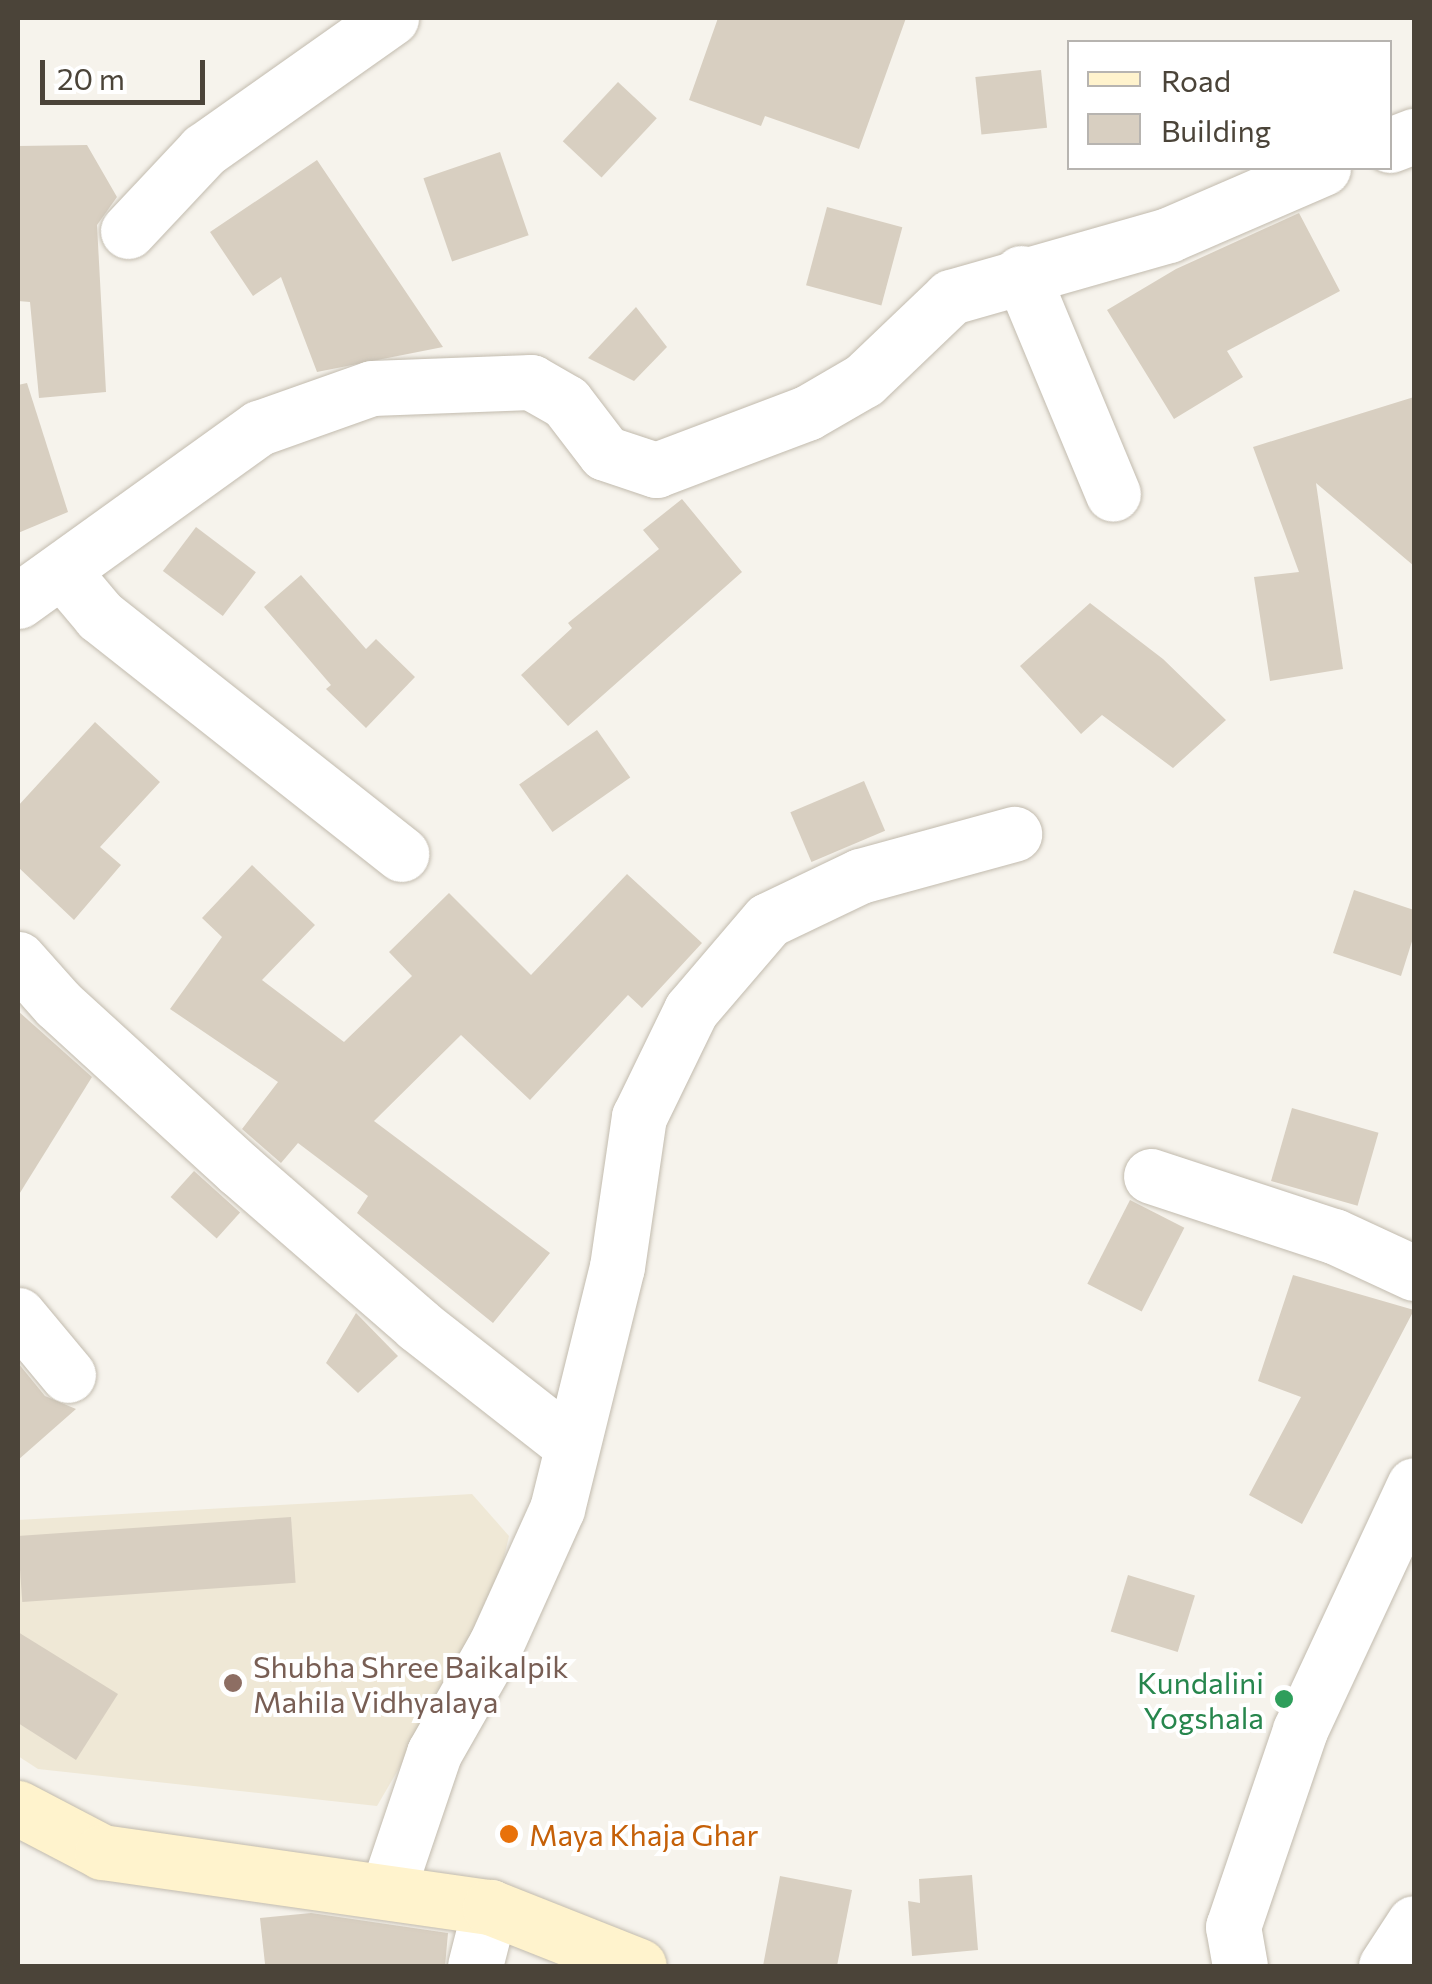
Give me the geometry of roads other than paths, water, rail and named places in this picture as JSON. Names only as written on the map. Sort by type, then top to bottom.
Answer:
[{"type":"street","points":[[128,231],[204,150],[392,18]]},
{"type":"street","points":[[18,601],[259,428],[372,388],[531,382],[566,402],[605,452],[656,470],[807,413],[864,380],[951,298],[1021,273],[1168,235],[1318,170]]},
{"type":"street","points":[[1021,273],[1113,494]]},
{"type":"street","points":[[63,572],[100,616],[401,854]]},
{"type":"street","points":[[388,1889],[434,1753],[496,1644],[557,1509],[617,1267],[639,1117],[691,1010],[768,920],[860,876],[1014,834]]},
{"type":"street","points":[[18,959],[58,1004],[240,1170],[418,1324],[571,1445]]},
{"type":"street","points":[[1151,1176],[1334,1236],[1414,1273]]},
{"type":"street","points":[[18,1316],[68,1375]]},
{"type":"street","points":[[1225,1953],[1300,1730],[1414,1485]]},
{"type":"street","points":[[18,1808],[102,1852],[282,1883],[388,1889],[490,1907],[639,1966]]},
{"type":"street","points":[[475,1966],[490,1907]]},
{"type":"street","points":[[1386,1966],[1414,1923]]},
{"type":"place","name":"Shubha Shree Baikalpik Mahila Vidhyalaya","points":[[233,1683]]},
{"type":"place","name":"Kundalini Yogshala","points":[[1284,1699]]},
{"type":"place","name":"Maya Khaja Ghar","points":[[509,1834]]}]
